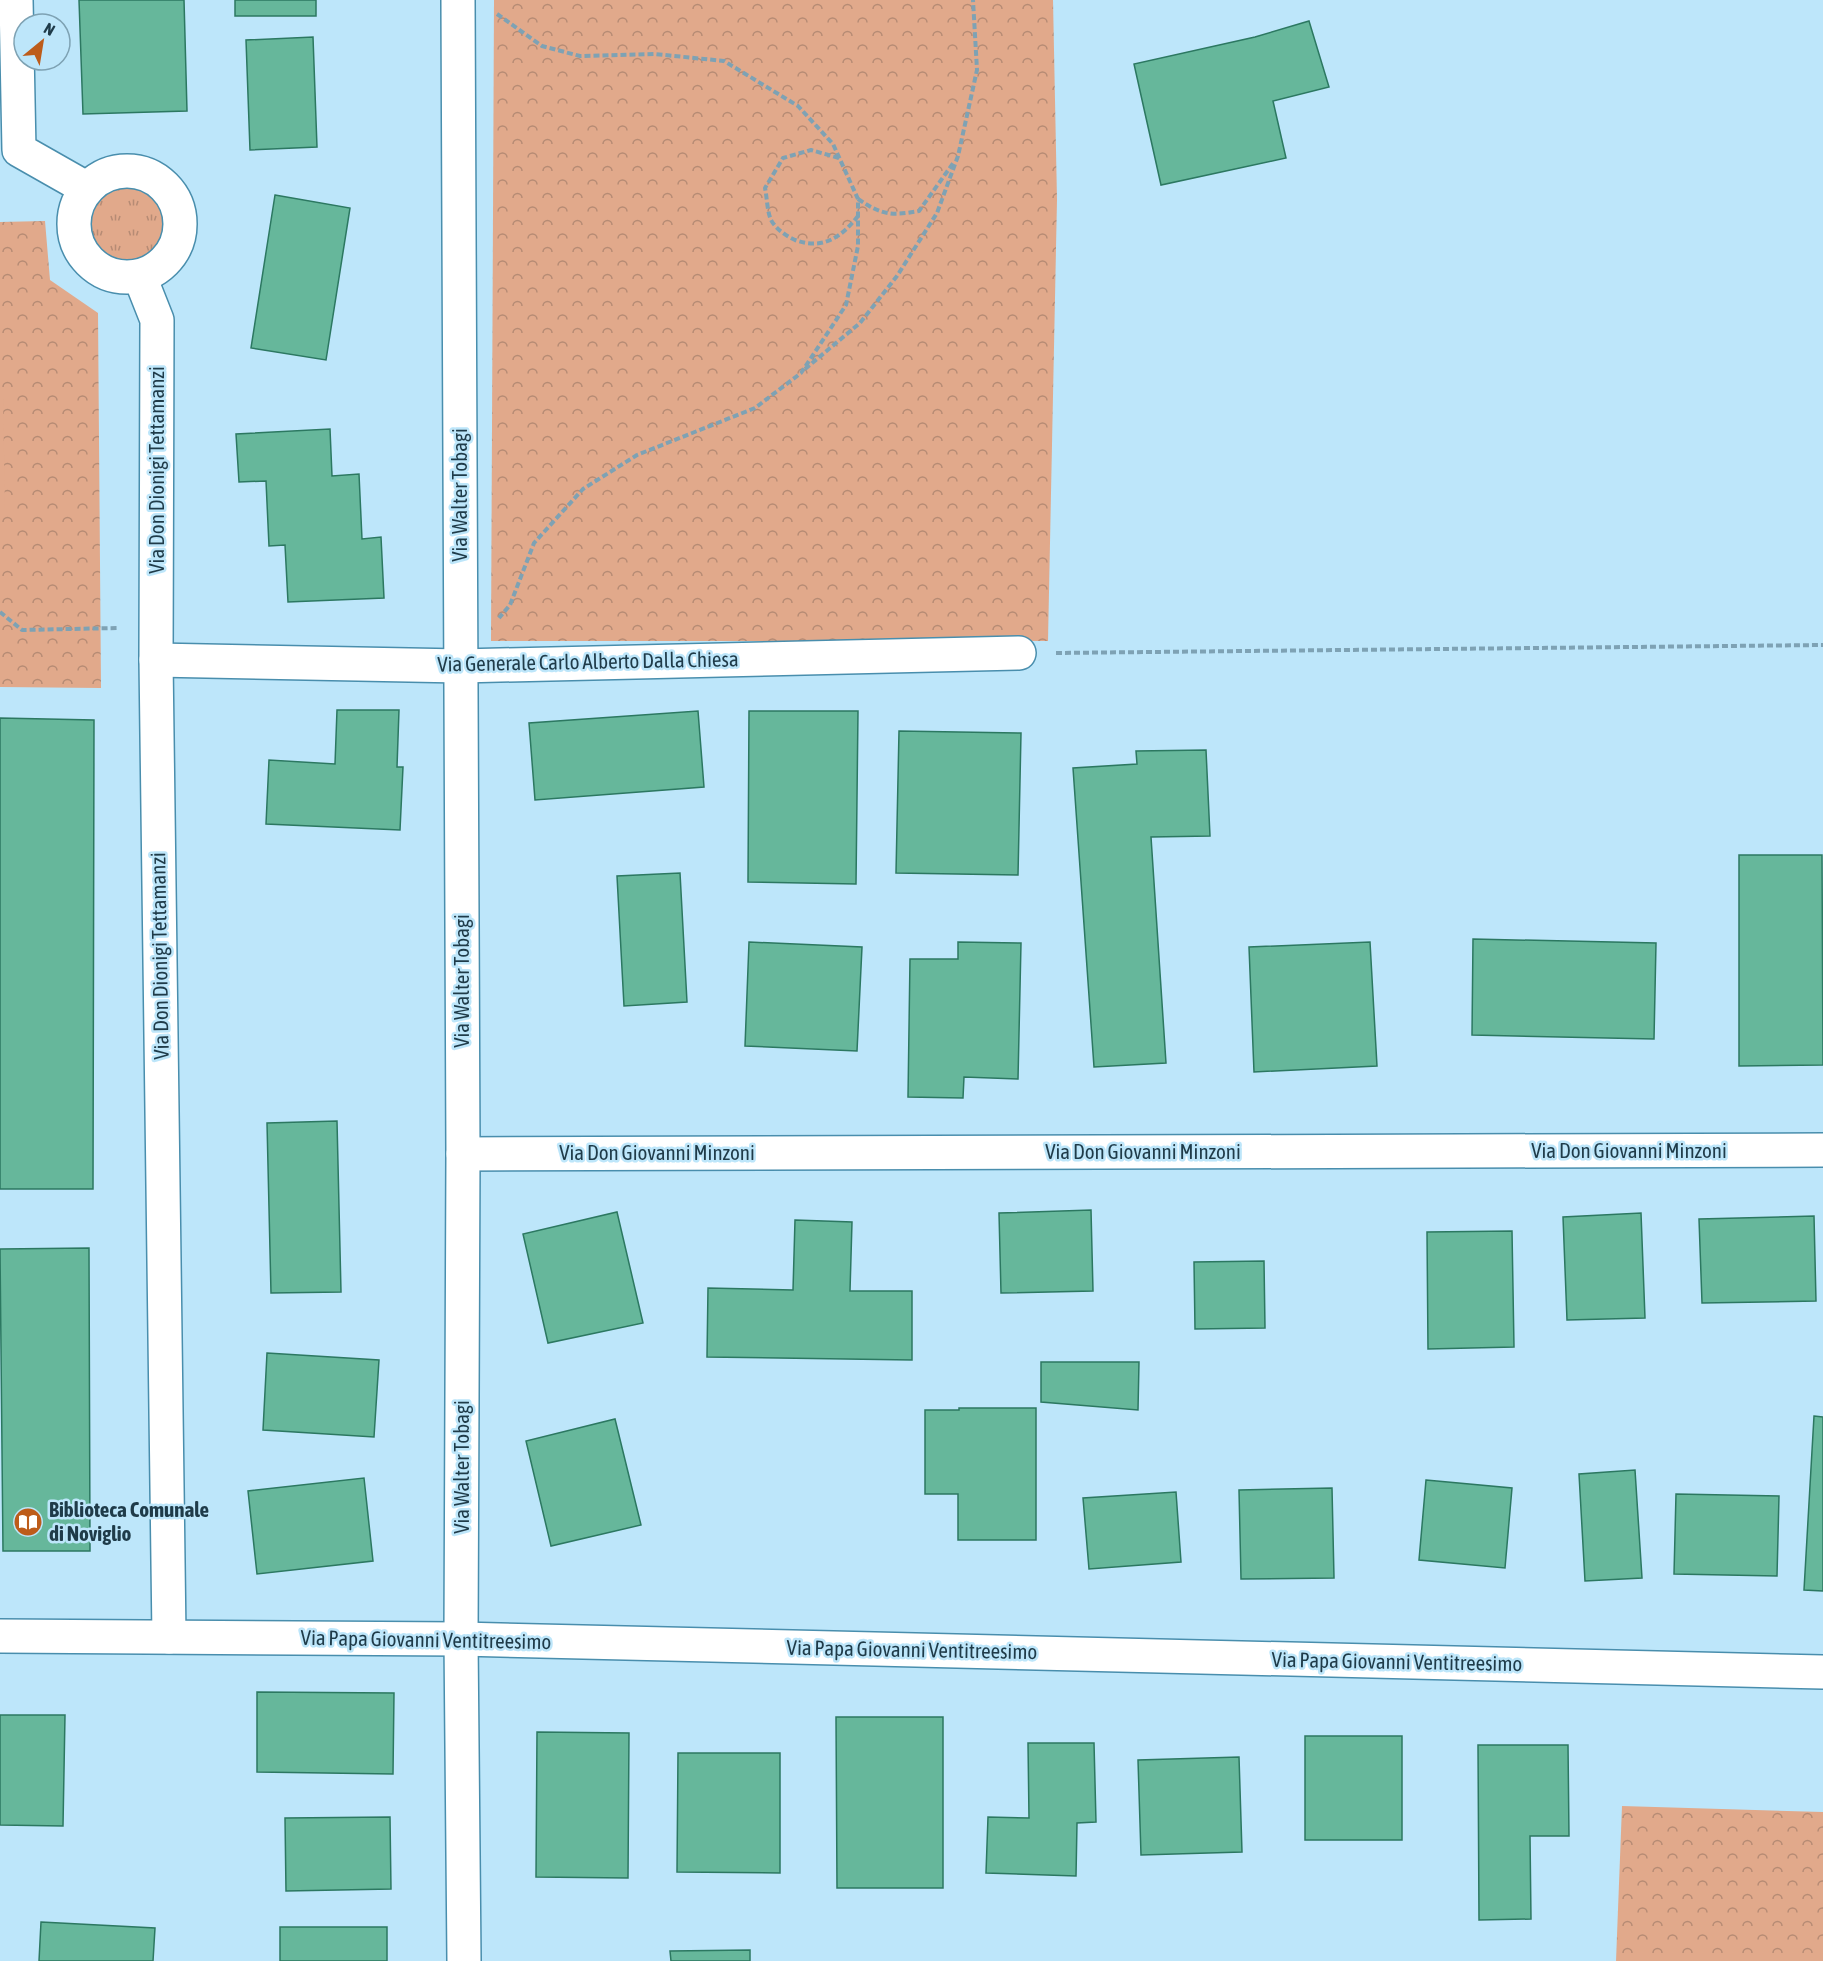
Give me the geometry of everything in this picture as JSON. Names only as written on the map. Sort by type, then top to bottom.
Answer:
[{"type":"street","points":[[16,0],[20,150],[86,188]]},
{"type":"street","name":"Via Walter Tobagi","points":[[464,1961],[461,1639],[463,1154],[461,666],[474,4]]},
{"type":"street","points":[[116,171],[135,171],[153,176],[172,194],[180,211],[181,235],[174,252],[140,277],[121,278],[103,273],[91,264],[79,248],[73,224],[76,205],[86,188],[99,178],[116,171]]},
{"type":"street","name":"Via Don Dionigi Tettamanzi","points":[[140,277],[157,320],[158,623],[156,660],[169,1637]]},
{"type":"street","name":"Via Generale Carlo Alberto Dalla Chiesa","points":[[156,660],[461,666],[1019,653]]},
{"type":"street","name":"Via Don Giovanni Minzoni","points":[[463,1154],[1823,1150]]},
{"type":"street","name":"Via Papa Giovanni Ventitreesimo","points":[[0,1636],[461,1639],[1823,1672]]},
{"type":"path","points":[[461,666],[510,605],[534,543],[583,489],[637,455],[755,408],[860,323],[897,276],[937,213],[958,156],[977,69],[974,0]]},
{"type":"path","points":[[474,4],[542,46],[580,56],[655,54],[724,61],[798,106],[833,144],[858,199],[858,246],[846,305],[801,373]]},
{"type":"path","points":[[840,158],[811,150],[783,158],[765,188],[771,220],[784,236],[810,246],[831,242],[848,229],[858,216]]},
{"type":"path","points":[[858,199],[873,209],[893,216],[919,211],[958,156]]},
{"type":"path","points":[[0,612],[22,630],[100,630],[158,623]]},
{"type":"path","points":[[1019,653],[1823,645]]},
{"type":"green space","points":[[494,0],[1053,0],[1057,200],[1048,641],[491,641]]},
{"type":"green space","points":[[119,182],[135,182],[151,189],[162,200],[169,216],[166,240],[157,254],[135,266],[119,266],[103,259],[92,248],[85,232],[85,216],[92,200],[103,189]]},
{"type":"green space","points":[[45,221],[50,280],[98,313],[101,688],[0,687],[0,222]]},
{"type":"green space","points":[[0,398],[3,398],[5,510],[0,510]]},
{"type":"green space","points":[[1622,1806],[1823,1812],[1823,1961],[1616,1961]]},
{"type":"building","points":[[79,0],[184,0],[187,111],[83,114]]},
{"type":"building","points":[[235,0],[316,0],[316,16],[235,16]]},
{"type":"building","points":[[1309,21],[1329,87],[1273,101],[1286,158],[1161,185],[1134,64],[1255,37]]},
{"type":"building","points":[[313,37],[317,147],[250,150],[246,40]]},
{"type":"building","points":[[275,195],[350,208],[326,360],[251,348]]},
{"type":"building","points":[[330,429],[332,476],[359,474],[362,539],[381,537],[384,598],[288,602],[285,545],[269,546],[266,481],[239,482],[236,434]]},
{"type":"building","points":[[337,710],[399,710],[397,767],[403,767],[400,830],[266,824],[269,760],[335,764]]},
{"type":"building","points":[[698,711],[704,787],[535,800],[529,723]]},
{"type":"building","points":[[749,711],[858,711],[856,884],[748,882]]},
{"type":"building","points":[[0,718],[94,720],[93,1189],[0,1189]]},
{"type":"building","points":[[899,731],[1021,733],[1018,875],[896,873]]},
{"type":"building","points":[[1206,750],[1210,836],[1151,837],[1166,1063],[1094,1067],[1073,768],[1137,764],[1136,751]]},
{"type":"building","points":[[1739,855],[1822,855],[1823,1065],[1739,1066]]},
{"type":"building","points":[[680,873],[687,1002],[624,1006],[617,876]]},
{"type":"building","points":[[1473,939],[1656,943],[1654,1039],[1472,1035]]},
{"type":"building","points":[[749,942],[862,947],[857,1051],[745,1046]]},
{"type":"building","points":[[958,942],[1021,943],[1018,1079],[964,1077],[963,1098],[908,1097],[910,959],[958,959]]},
{"type":"building","points":[[1370,942],[1377,1066],[1254,1072],[1249,947]]},
{"type":"building","points":[[337,1121],[341,1292],[271,1293],[267,1123]]},
{"type":"building","points":[[1091,1210],[1093,1291],[1001,1293],[999,1213]]},
{"type":"building","points":[[617,1212],[643,1323],[548,1343],[523,1234]]},
{"type":"building","points":[[1641,1213],[1645,1318],[1567,1320],[1563,1217]]},
{"type":"building","points":[[1814,1216],[1816,1301],[1702,1303],[1699,1219]]},
{"type":"building","points":[[795,1220],[852,1222],[850,1291],[912,1291],[912,1360],[707,1357],[708,1288],[793,1290]]},
{"type":"building","points":[[1512,1231],[1514,1347],[1428,1349],[1427,1232]]},
{"type":"building","points":[[89,1248],[90,1551],[3,1551],[0,1249]]},
{"type":"building","points":[[1264,1261],[1265,1328],[1195,1329],[1194,1262]]},
{"type":"building","points":[[267,1353],[379,1360],[374,1437],[263,1430]]},
{"type":"building","points":[[1041,1362],[1139,1362],[1138,1410],[1041,1402]]},
{"type":"building","points":[[959,1408],[1036,1408],[1036,1540],[958,1540],[958,1494],[925,1494],[925,1410],[959,1410]]},
{"type":"building","points":[[1814,1416],[1823,1417],[1823,1591],[1804,1590]]},
{"type":"building","points":[[615,1419],[641,1525],[551,1546],[526,1441]]},
{"type":"building","points":[[1635,1470],[1642,1578],[1585,1581],[1579,1474]]},
{"type":"building","points":[[364,1478],[373,1561],[257,1574],[248,1491]]},
{"type":"building","points":[[1426,1480],[1512,1488],[1505,1568],[1419,1560]]},
{"type":"building","points":[[1332,1488],[1334,1578],[1241,1579],[1239,1490]]},
{"type":"building","points":[[1176,1492],[1181,1562],[1089,1569],[1083,1498]]},
{"type":"building","points":[[1676,1494],[1779,1496],[1777,1576],[1674,1574]]},
{"type":"building","points":[[257,1692],[394,1693],[393,1774],[257,1772]]},
{"type":"building","points":[[0,1715],[65,1715],[63,1826],[0,1825]]},
{"type":"building","points":[[836,1717],[943,1717],[943,1888],[837,1888]]},
{"type":"building","points":[[537,1732],[629,1733],[628,1878],[536,1877]]},
{"type":"building","points":[[1305,1736],[1402,1736],[1402,1840],[1305,1840]]},
{"type":"building","points":[[1028,1743],[1094,1743],[1096,1822],[1077,1823],[1076,1876],[986,1873],[988,1817],[1029,1818]]},
{"type":"building","points":[[1478,1745],[1568,1745],[1569,1836],[1530,1836],[1531,1919],[1479,1920]]},
{"type":"building","points":[[678,1753],[780,1753],[780,1873],[677,1872]]},
{"type":"building","points":[[1239,1757],[1242,1852],[1141,1855],[1138,1760]]},
{"type":"building","points":[[390,1817],[391,1889],[286,1891],[285,1818]]},
{"type":"building","points":[[41,1922],[155,1928],[153,1961],[39,1961]]},
{"type":"building","points":[[280,1927],[387,1927],[387,1961],[280,1961]]},
{"type":"building","points":[[750,1950],[750,1961],[671,1961],[670,1951]]},
{"type":"place","name":"Biblioteca Comunale di Noviglio","points":[[28,1522]]}]
